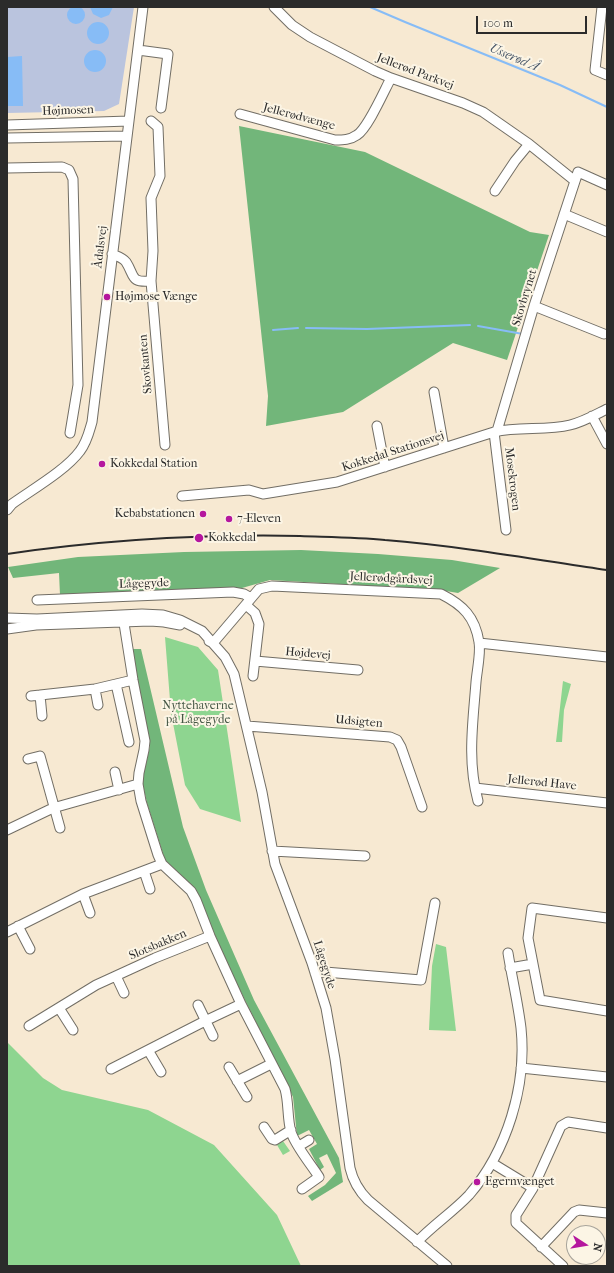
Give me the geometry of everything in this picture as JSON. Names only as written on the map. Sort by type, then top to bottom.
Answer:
[{"type":"street","name":"Ådalsvej","points":[[7,510],[12,504],[71,462],[81,450],[87,439],[92,422],[143,7]]},
{"type":"street","name":"Jellerød Parkvej","points":[[274,7],[292,25],[310,37],[391,78],[461,102],[483,112],[577,176],[607,185]]},
{"type":"street","points":[[602,7],[595,70],[607,75]]},
{"type":"street","points":[[138,50],[168,54],[161,108]]},
{"type":"street","name":"Jellerødvænge","points":[[240,114],[335,140],[346,140],[357,135],[365,126],[391,78]]},
{"type":"street","name":"Skovkanten","points":[[151,121],[158,127],[160,176],[151,198],[153,251],[151,281],[165,445]]},
{"type":"street","name":"Højmosen","points":[[7,125],[129,122]]},
{"type":"street","name":"Højmosen","points":[[7,138],[128,136]]},
{"type":"street","points":[[494,191],[529,144]]},
{"type":"street","points":[[7,168],[62,167],[69,170],[73,179],[78,385],[70,433]]},
{"type":"street","name":"Skovbrynet","points":[[495,432],[534,306],[577,176]]},
{"type":"street","points":[[564,214],[607,232]]},
{"type":"street","points":[[112,254],[123,258],[132,276],[137,280],[141,282],[151,281]]},
{"type":"street","points":[[534,306],[604,334]]},
{"type":"street","points":[[434,392],[444,448]]},
{"type":"street","name":"Kokkedal Stationsvej","points":[[182,496],[249,490],[263,494],[337,482],[495,432],[571,425],[607,409]]},
{"type":"street","points":[[592,416],[607,444]]},
{"type":"street","points":[[377,426],[384,467]]},
{"type":"street","name":"Mosekrogen","points":[[495,432],[506,530]]},
{"type":"street","name":"Jellerødgårdsvej","points":[[213,643],[259,589],[272,586],[441,594],[456,601],[467,612],[475,626],[479,643],[470,748],[478,801]]},
{"type":"street","name":"Lågegyde","points":[[37,600],[233,592],[244,594],[248,602]]},
{"type":"street","points":[[248,602],[255,613],[259,624],[253,676]]},
{"type":"street","name":"Lågegyde","points":[[7,629],[25,626],[123,619],[150,614],[169,616],[190,624],[206,635],[225,657],[234,674],[247,726],[262,792],[272,852],[277,870],[322,994],[331,1033],[350,1168],[353,1178],[361,1193],[368,1200],[447,1266]]},
{"type":"street","name":"Lågegyde","points":[[7,618],[123,619],[158,621],[177,624],[188,628],[213,643]]},
{"type":"street","points":[[123,619],[145,741],[138,784],[141,801],[151,835],[162,864],[191,891],[196,900],[210,936],[241,1004],[285,1089],[288,1098],[291,1130],[294,1138],[319,1177],[302,1189]]},
{"type":"street","points":[[479,643],[607,658]]},
{"type":"street","name":"Højdevej","points":[[255,661],[358,670]]},
{"type":"street","points":[[42,716],[36,696],[95,689],[133,680]]},
{"type":"street","points":[[116,684],[129,742]]},
{"type":"street","points":[[95,689],[98,705]]},
{"type":"street","name":"Udsigten","points":[[247,726],[390,737],[396,740],[401,747],[422,807]]},
{"type":"street","points":[[28,759],[40,756],[53,808],[60,828]]},
{"type":"street","points":[[115,772],[119,790]]},
{"type":"street","points":[[7,830],[53,808],[138,784]]},
{"type":"street","name":"Jellerød Have","points":[[475,788],[607,803]]},
{"type":"street","points":[[272,852],[365,856]]},
{"type":"street","points":[[7,932],[83,894],[162,864]]},
{"type":"street","points":[[144,871],[150,889]]},
{"type":"street","points":[[83,894],[90,913]]},
{"type":"street","points":[[315,972],[421,980],[435,903]]},
{"type":"street","points":[[607,918],[532,908],[528,938],[540,1000],[607,1011]]},
{"type":"street","points":[[18,926],[30,950]]},
{"type":"street","name":"Slotsbakken","points":[[29,1026],[96,986],[116,976],[154,958],[210,936]]},
{"type":"street","points":[[417,1242],[478,1184],[492,1163],[510,1121],[516,1099],[521,1068],[521,1028],[508,953]]},
{"type":"street","points":[[510,968],[533,964]]},
{"type":"street","points":[[116,976],[124,993]]},
{"type":"street","points":[[111,1069],[241,1004]]},
{"type":"street","points":[[198,1005],[213,1036]]},
{"type":"street","points":[[60,1008],[73,1030]]},
{"type":"street","points":[[148,1050],[161,1072]]},
{"type":"street","points":[[237,1081],[271,1064]]},
{"type":"street","points":[[229,1066],[246,1097]]},
{"type":"street","points":[[521,1068],[607,1077]]},
{"type":"street","points":[[563,1266],[516,1223],[516,1215],[533,1188],[561,1126],[568,1122],[607,1128]]},
{"type":"street","points":[[264,1127],[272,1139],[275,1140],[291,1130]]},
{"type":"street","points":[[299,1146],[309,1140]]},
{"type":"street","points":[[492,1163],[533,1188]]},
{"type":"street","points":[[541,1247],[574,1212],[579,1210],[607,1213]]},
{"type":"shaded area","points":[[7,7],[134,7],[119,104],[104,111],[7,113]]},
{"type":"green space","points":[[239,126],[365,152],[530,232],[549,235],[507,360],[453,343],[343,412],[266,426],[268,396]]},
{"type":"green space","points":[[301,550],[452,560],[500,568],[458,593],[440,590],[270,580],[242,588],[60,595],[59,573],[13,578],[8,567],[78,557],[184,552]]},
{"type":"green space","name":"Nyttehaverne på Lågegyde","points":[[165,637],[198,647],[218,670],[241,822],[200,809],[185,785],[171,713]]},
{"type":"green space","points":[[132,649],[141,649],[183,827],[206,890],[254,1000],[339,1158],[343,1182],[312,1201],[308,1196],[325,1185],[336,1173],[327,1154],[319,1158],[324,1167],[320,1170],[309,1149],[317,1144],[309,1130],[297,1136],[293,1097],[232,974],[195,889],[165,860],[147,803],[142,781],[150,746]]},
{"type":"green space","points":[[563,681],[571,684],[564,710],[562,742],[556,742]]},
{"type":"green space","points":[[436,944],[446,947],[456,1031],[429,1030],[432,966]]},
{"type":"green space","points":[[7,1042],[43,1078],[62,1090],[148,1110],[214,1145],[277,1215],[301,1266],[7,1266]]},
{"type":"green space","points":[[283,1141],[290,1151],[283,1155],[277,1145]]},
{"type":"water","points":[[72,6],[80,6],[85,11],[83,22],[80,24],[72,24],[67,19],[67,11]]},
{"type":"water","points":[[90,7],[113,7],[109,15],[101,18],[93,14]]},
{"type":"water","points":[[98,22],[106,25],[109,33],[106,41],[98,44],[90,41],[87,33],[90,25]]},
{"type":"water","points":[[95,50],[103,53],[106,61],[103,69],[95,72],[87,69],[84,61],[87,53]]},
{"type":"water","points":[[22,56],[23,106],[7,106],[7,57]]},
{"type":"waterway","name":"Usserød Å","points":[[370,7],[560,85],[607,107]]},
{"type":"waterway","points":[[306,328],[367,329],[470,325]]},
{"type":"waterway","points":[[478,326],[523,334]]},
{"type":"waterway","points":[[273,330],[298,328]]},
{"type":"railway","points":[[7,554],[80,545],[153,539],[227,536],[300,536],[364,538],[413,543],[496,553],[607,570]]},
{"type":"place","name":"Højmose Vænge","points":[[107,297]]},
{"type":"place","name":"Kokkedal Station","points":[[102,464]]},
{"type":"place","name":"Kebabstationen","points":[[203,514]]},
{"type":"place","name":"7-Eleven","points":[[229,519]]},
{"type":"place","name":"Kokkedal","points":[[199,538]]},
{"type":"place","name":"Egernvænget","points":[[477,1182]]}]
